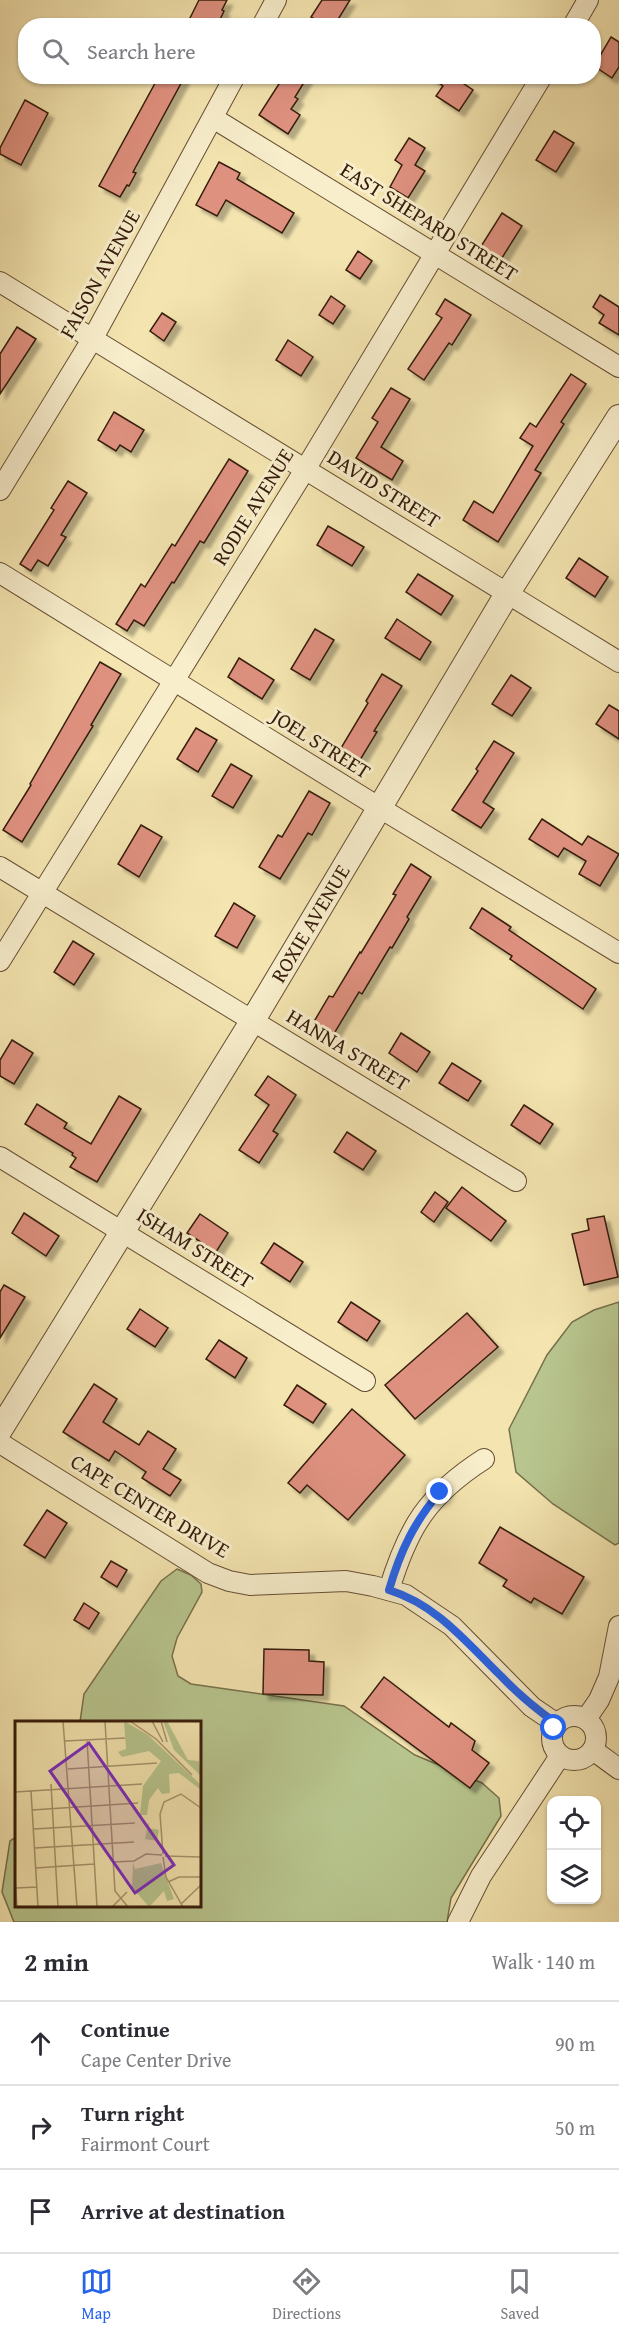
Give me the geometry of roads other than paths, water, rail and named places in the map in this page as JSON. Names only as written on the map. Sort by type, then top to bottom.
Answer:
[{"type":"street","points":[[266,18],[276,0]]},
{"type":"street","points":[[578,18],[588,0]]},
{"type":"street","name":"FAISON AVENUE","points":[[0,490],[93,338],[231,84]]},
{"type":"street","name":"RODIE AVENUE","points":[[0,961],[306,468],[537,84]]},
{"type":"street","name":"EAST SHEPARD STREET","points":[[213,118],[619,367]]},
{"type":"street","name":"DAVID STREET","points":[[0,282],[619,662]]},
{"type":"street","name":"ROXIE AVENUE","points":[[0,1430],[253,1020],[507,594],[619,417]]},
{"type":"street","name":"JOEL STREET","points":[[0,573],[619,953]]},
{"type":"street","name":"HANNA STREET","points":[[0,867],[516,1181]]},
{"type":"street","name":"ISHAM STREET","points":[[0,1156],[365,1381]]},
{"type":"street","name":"CAPE CENTER DRIVE","points":[[0,1443],[208,1573],[229,1581],[250,1585],[346,1581],[406,1595],[452,1626],[532,1707],[557,1724]]},
{"type":"street","points":[[389,1590],[398,1559],[410,1533],[424,1511],[440,1492],[484,1459]]},
{"type":"street","points":[[586,1719],[599,1701],[609,1677],[619,1626]]},
{"type":"street","points":[[572,1715],[586,1719],[595,1729],[596,1744],[593,1750],[582,1759],[567,1760],[560,1756],[552,1743],[552,1735],[557,1724],[572,1715]]},
{"type":"street","points":[[593,1750],[619,1769]]},
{"type":"street","points":[[459,1922],[481,1876],[560,1756]]}]
